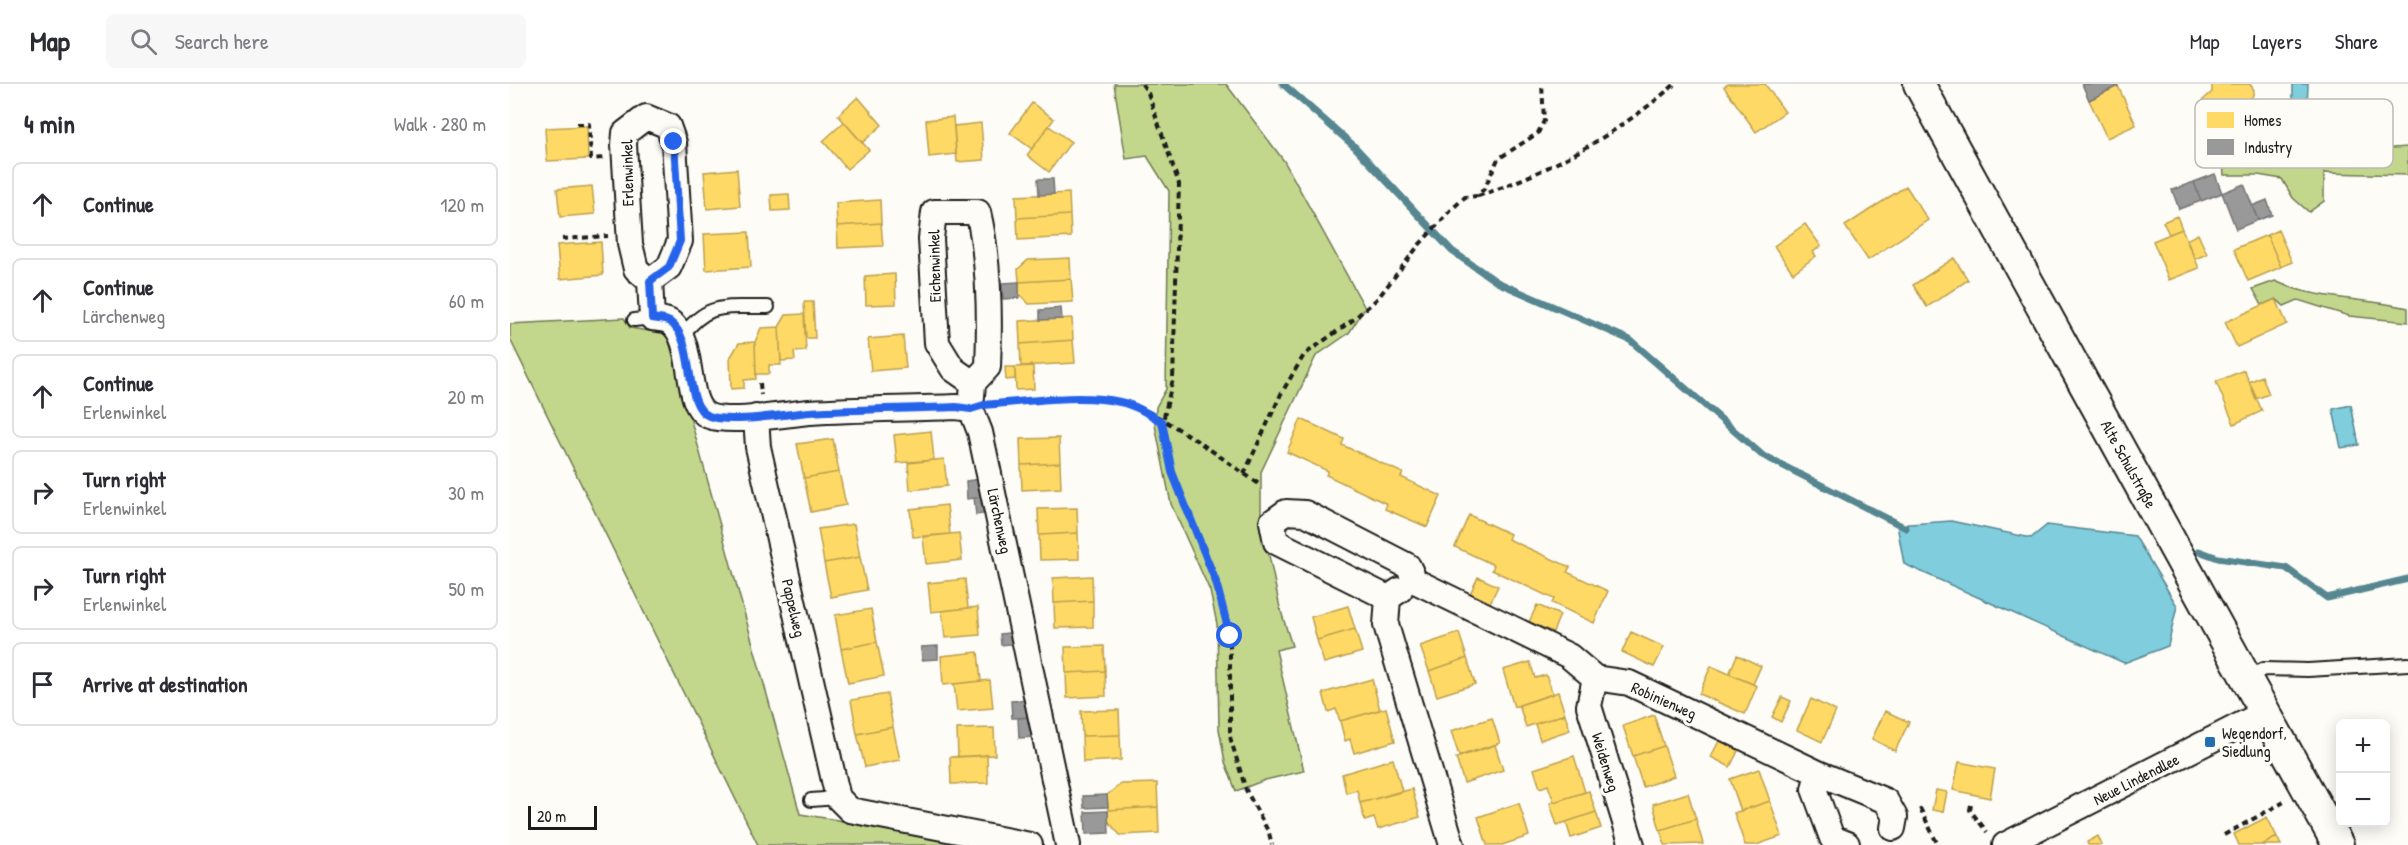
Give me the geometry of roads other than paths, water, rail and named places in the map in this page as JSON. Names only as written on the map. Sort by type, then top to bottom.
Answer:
[{"type":"street","name":"Alte Schulstraße","points":[[1918,84],[2338,845]]},
{"type":"street","name":"Erlenwinkel","points":[[646,117],[668,126],[674,142],[680,241],[669,267],[650,281],[636,268],[630,244],[624,145],[625,133],[646,117]]},
{"type":"street","name":"Eichenwinkel","points":[[971,409],[973,382],[988,367],[989,340],[978,212],[934,212],[931,238],[937,343],[953,369],[973,382]]},
{"type":"street","points":[[650,281],[643,319],[669,322],[682,336],[697,402],[703,412],[709,416],[728,419],[812,412],[956,407],[971,409]]},
{"type":"street","name":"Lärchenweg","points":[[971,409],[980,432],[1068,845]]},
{"type":"street","name":"Pappelweg","points":[[756,417],[758,447],[832,781],[838,798]]},
{"type":"street","points":[[1388,598],[1276,542],[1272,522],[1286,512],[1305,513],[1408,566],[1415,581],[1569,656],[1595,678]]},
{"type":"street","points":[[1388,598],[1415,581]]},
{"type":"street","points":[[1388,598],[1386,625],[1452,845]]},
{"type":"street","name":"Robinienweg","points":[[1595,678],[1629,683],[1818,773],[1886,801],[1895,817],[1893,828]]},
{"type":"street","name":"Weidenweg","points":[[1595,678],[1589,706],[1632,845]]},
{"type":"street","name":"Neue Lindenallee","points":[[2005,845],[2266,712]]},
{"type":"street","points":[[1818,773],[1814,789],[1832,838],[1847,844]]},
{"type":"street","points":[[838,798],[850,810],[1030,845]]},
{"type":"lane","points":[[682,336],[695,318],[712,309],[768,307]]},
{"type":"lane","points":[[2247,677],[2264,669],[2308,670],[2408,664]]},
{"type":"lane","points":[[811,800],[838,798]]},
{"type":"water","points":[[2293,84],[2308,84],[2307,99],[2293,99]]},
{"type":"water","points":[[2351,405],[2359,445],[2341,448],[2333,409]]},
{"type":"water","points":[[1951,521],[2031,538],[2047,525],[2135,536],[2177,606],[2168,646],[2124,663],[1904,564],[1897,525]]},
{"type":"waterway","points":[[1283,84],[1354,146],[1452,251],[1497,282],[1630,340],[1762,455],[1906,528]]},
{"type":"waterway","points":[[2199,551],[2218,558],[2286,568],[2327,598],[2408,579]]},
{"type":"place","name":"Wegendorf, Siedlung","points":[[2210,742]]}]
